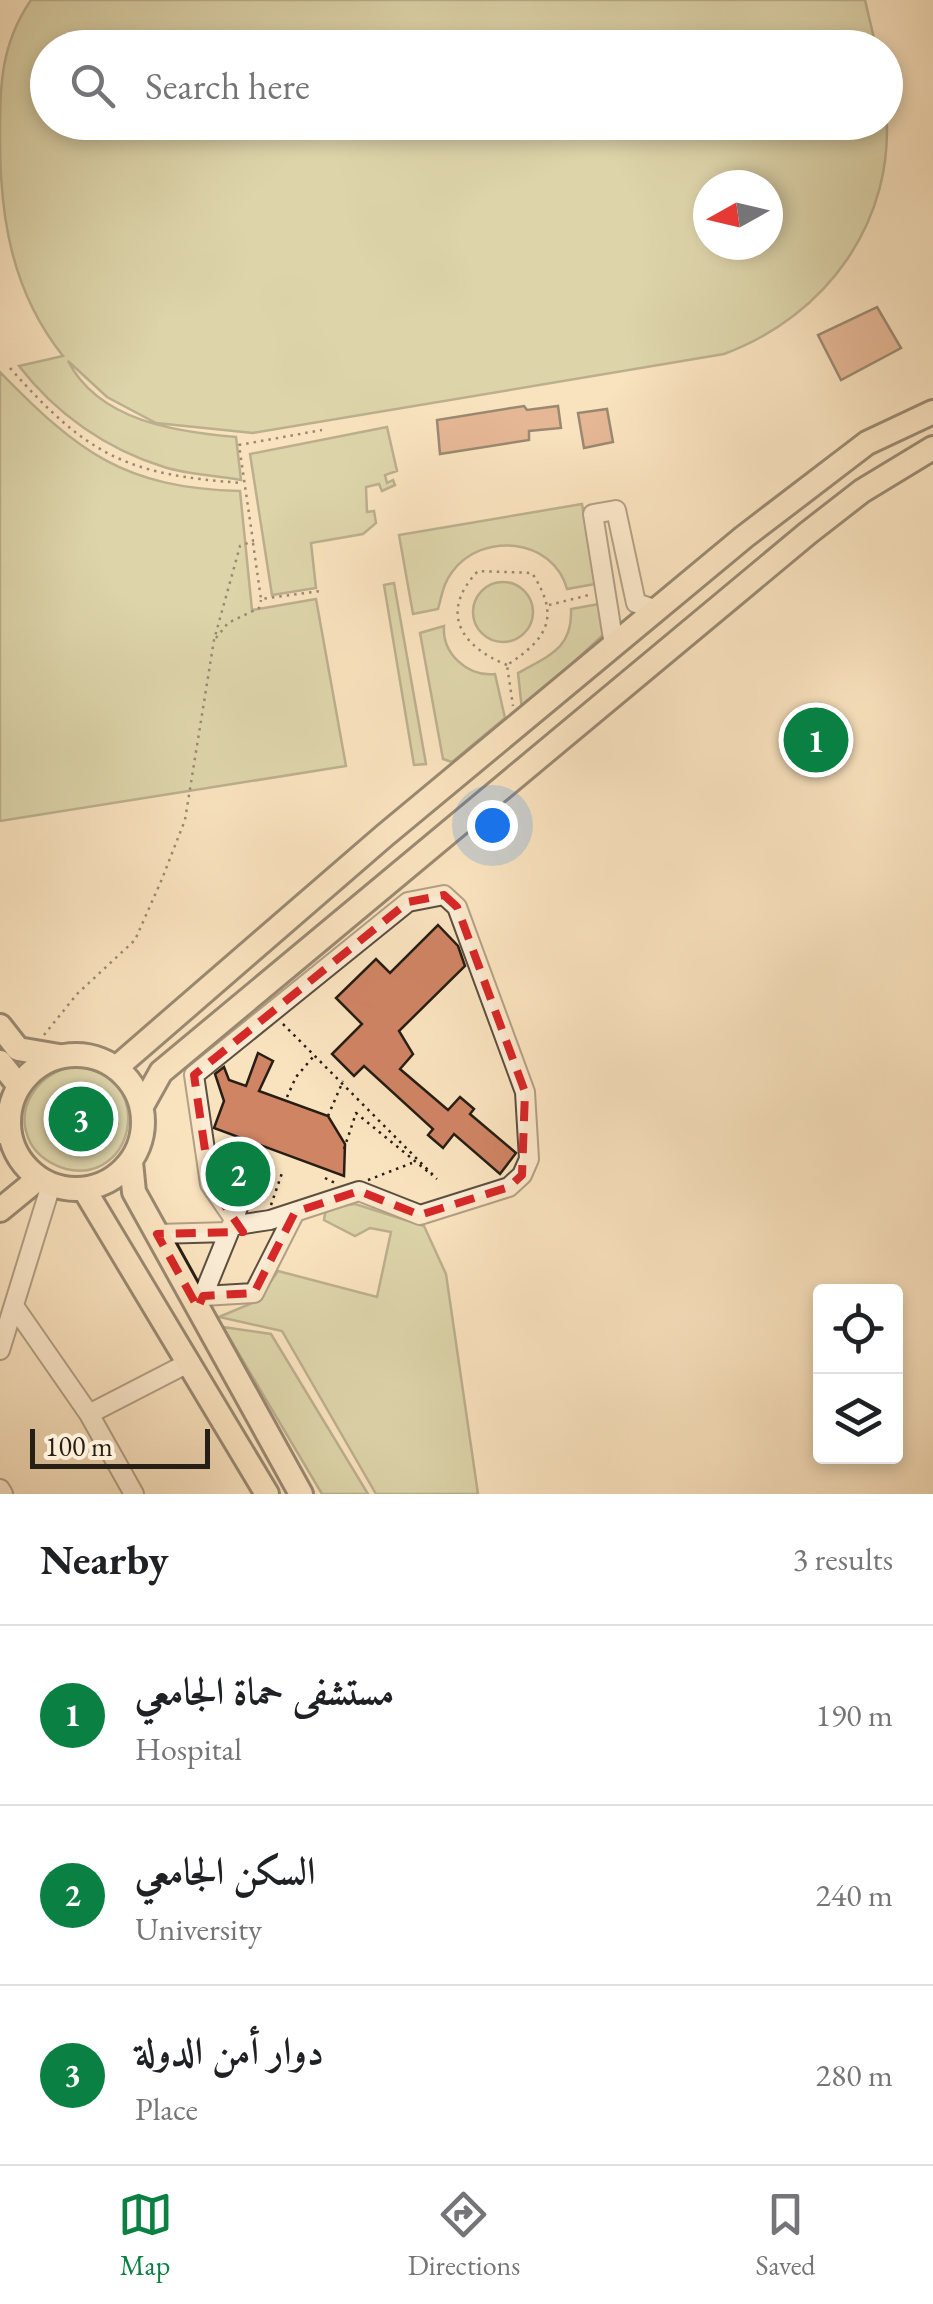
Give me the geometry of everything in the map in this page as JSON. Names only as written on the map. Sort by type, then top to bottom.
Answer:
[{"type":"main road","points":[[116,1068],[656,610],[867,443],[933,412]]},
{"type":"main road","points":[[59,1056],[29,1073],[18,1086],[6,1145],[45,1182],[84,1190],[118,1175],[131,1162],[140,1144],[142,1106],[161,1072],[808,533],[862,491],[933,448]]},
{"type":"main road","points":[[0,1026],[18,1049],[89,1056],[116,1068],[132,1084],[142,1106]]},
{"type":"main road","points":[[0,1062],[18,1086]]},
{"type":"main road","points":[[131,1162],[134,1192],[201,1302],[301,1494]]},
{"type":"main road","points":[[0,1210],[45,1182]]},
{"type":"main road","points":[[84,1190],[266,1494]]},
{"type":"street","points":[[614,645],[593,514],[616,510],[636,602],[656,610]]},
{"type":"street","points":[[158,1234],[231,1226],[295,1212],[360,1191],[420,1215],[509,1187],[522,1175],[529,1159],[526,1092],[457,907],[444,896],[408,902],[194,1074],[210,1184],[231,1226]]},
{"type":"street","points":[[201,1302],[250,1172]]},
{"type":"street","points":[[0,1350],[45,1182]]},
{"type":"street","points":[[201,1302],[254,1294],[295,1212]]},
{"type":"street","points":[[14,1306],[89,1414],[134,1494]]},
{"type":"street","points":[[89,1414],[190,1362]]},
{"type":"path","points":[[10,368],[46,410],[112,456],[172,478],[245,483]]},
{"type":"path","points":[[214,640],[228,623],[259,608],[261,598],[240,444],[322,430]]},
{"type":"path","points":[[30,1052],[77,994],[134,940],[162,879],[185,820],[214,640],[240,546],[253,541]]},
{"type":"path","points":[[478,571],[532,573],[548,605],[550,616],[542,635],[507,665],[477,653],[464,636],[456,609],[460,590],[478,571]]},
{"type":"path","points":[[261,598],[320,591]]},
{"type":"path","points":[[548,605],[605,591]]},
{"type":"path","points":[[507,665],[516,727]]},
{"type":"path","points":[[280,1020],[437,1179],[356,1112],[344,1148]]},
{"type":"path","points":[[287,1097],[296,1077],[315,1055]]},
{"type":"path","points":[[328,1116],[343,1082]]},
{"type":"path","points":[[362,1182],[414,1162]]},
{"type":"highlighted area","points":[[444,895],[457,907],[525,1092],[522,1175],[509,1187],[420,1215],[359,1191],[295,1212],[254,1293],[203,1296],[198,1308],[157,1234],[243,1232],[210,1184],[194,1075],[408,902]]},
{"type":"green space","points":[[31,0],[865,0],[872,30],[30,30],[30,140],[886,140],[886,151],[879,189],[866,226],[847,259],[823,289],[794,315],[761,337],[724,354],[253,433],[156,423],[107,397],[68,361],[99,397],[141,420],[165,427],[236,437],[241,480],[164,467],[102,440],[49,400],[19,366],[63,356],[32,306],[12,253],[3,197],[2,84],[13,33]]},
{"type":"green space","points":[[0,372],[54,424],[106,460],[165,482],[240,491],[252,610],[316,599],[346,766],[0,821]]},
{"type":"green space","points":[[387,427],[397,471],[385,475],[387,483],[393,480],[395,485],[382,491],[379,484],[366,487],[367,512],[374,511],[376,523],[363,534],[311,543],[316,588],[272,595],[250,454]]},
{"type":"green space","points":[[582,504],[595,584],[567,589],[547,559],[532,550],[498,546],[465,559],[452,572],[438,609],[413,614],[399,535]]},
{"type":"green space","points":[[503,582],[524,591],[533,612],[524,633],[503,642],[482,633],[473,612],[482,591]]},
{"type":"green space","points":[[394,583],[426,764],[414,765],[384,585]]},
{"type":"green space","points":[[599,604],[604,634],[522,710],[518,673],[548,656],[563,642],[571,623],[571,609]]},
{"type":"green space","points":[[444,626],[447,646],[459,662],[475,672],[495,674],[505,718],[452,762],[443,759],[420,633]]},
{"type":"green space","points":[[73,1066],[100,1073],[118,1087],[127,1105],[128,1126],[121,1145],[109,1161],[90,1170],[66,1169],[50,1162],[33,1147],[26,1129],[27,1104],[32,1094],[61,1070]],"holes":[[[84,1086],[95,1096],[99,1090],[104,1093],[100,1100],[112,1109],[108,1124],[114,1131],[106,1132],[98,1148],[85,1147],[84,1155],[79,1156],[77,1148],[63,1148],[56,1132],[47,1134],[46,1128],[54,1126],[50,1115],[54,1104],[62,1101],[59,1092],[63,1090],[68,1096]]]},
{"type":"green space","points":[[355,1204],[424,1226],[446,1274],[478,1494],[376,1494],[282,1331],[219,1317],[257,1301],[278,1271],[377,1297],[391,1232],[370,1228],[355,1236],[324,1220],[326,1208]]},
{"type":"green space","points":[[223,1327],[271,1334],[368,1494],[322,1494]]},
{"type":"building","points":[[877,307],[901,348],[841,380],[818,335]]},
{"type":"building","points":[[524,406],[527,410],[558,406],[561,428],[529,431],[529,440],[440,454],[437,420]]},
{"type":"building","points":[[607,409],[613,442],[584,448],[578,413]]},
{"type":"building","points":[[438,925],[458,946],[465,966],[399,1031],[413,1054],[400,1069],[448,1110],[460,1097],[474,1109],[470,1114],[516,1153],[500,1174],[454,1134],[443,1148],[428,1135],[433,1129],[364,1066],[354,1076],[332,1054],[362,1024],[336,998],[376,959],[390,973]]},
{"type":"building","points":[[258,1053],[273,1061],[259,1091],[328,1116],[345,1144],[344,1176],[214,1128],[224,1101],[215,1074],[224,1067],[229,1080],[246,1086]]},
{"type":"place","name":"مستشفى حماة الجامعي","points":[[816,740]]},
{"type":"place","name":"دوار أمن الدولة","points":[[81,1119]]},
{"type":"place","name":"السكن الجامعي","points":[[238,1174]]}]
